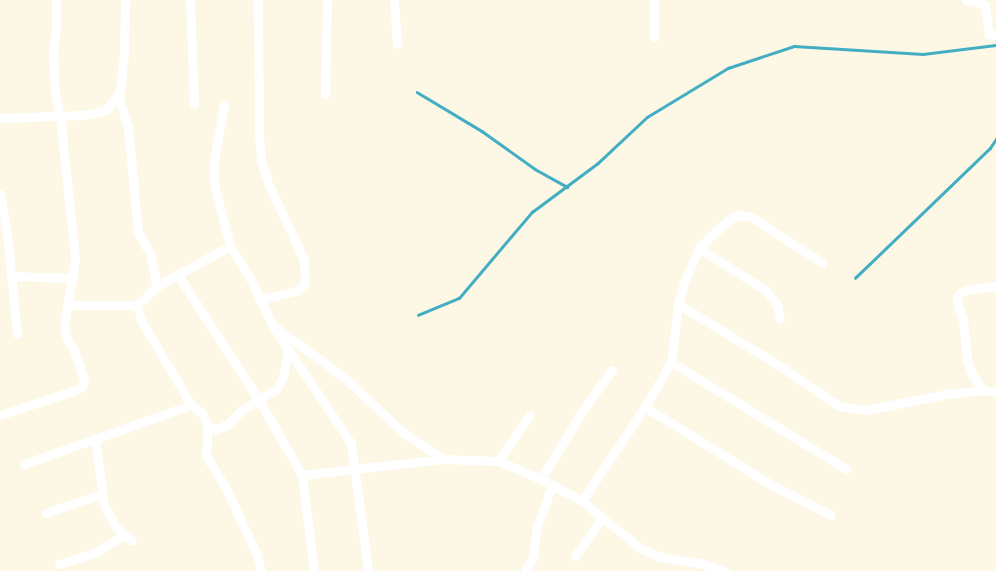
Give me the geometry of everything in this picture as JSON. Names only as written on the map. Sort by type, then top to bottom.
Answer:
[{"type":"street","points":[[0,415],[82,387],[84,380],[74,350],[67,340],[64,327],[75,258],[60,115],[56,94],[53,50],[56,29],[56,0]]},
{"type":"street","points":[[125,0],[124,54],[119,92],[128,127],[138,232],[150,254],[157,286]]},
{"type":"street","points":[[190,0],[194,104]]},
{"type":"street","points":[[258,0],[259,135],[261,160],[268,183],[304,260],[305,283],[296,291],[260,300]]},
{"type":"street","points":[[325,94],[328,0]]},
{"type":"street","points":[[394,0],[397,44]]},
{"type":"street","points":[[654,0],[654,37]]},
{"type":"street","points":[[966,0],[978,2],[985,6],[989,34],[996,35]]},
{"type":"street","points":[[0,118],[83,115],[103,111],[108,108],[119,92]]},
{"type":"street","points":[[224,105],[217,134],[214,180],[220,212],[230,246],[273,326],[348,436],[354,455],[368,571]]},
{"type":"street","points":[[0,194],[7,233],[17,334]]},
{"type":"street","points":[[582,502],[645,407],[671,362],[678,304],[691,263],[699,248],[730,219],[740,215],[750,218],[822,263]]},
{"type":"street","points":[[69,305],[137,305],[157,286],[230,246]]},
{"type":"street","points":[[699,248],[765,290],[777,305],[780,319]]},
{"type":"street","points":[[178,275],[259,400],[302,475],[314,571]]},
{"type":"street","points":[[11,276],[73,278]]},
{"type":"street","points":[[983,390],[971,373],[967,360],[963,319],[957,297],[961,292],[996,286]]},
{"type":"street","points":[[678,304],[785,369],[839,406],[865,410],[947,394],[983,390],[996,392]]},
{"type":"street","points":[[137,305],[141,320],[190,406],[202,413],[208,427],[206,456],[224,486],[257,555],[261,571]]},
{"type":"street","points":[[273,326],[344,377],[400,430],[443,459]]},
{"type":"street","points":[[208,427],[217,429],[226,425],[241,411],[280,384],[288,350]]},
{"type":"street","points":[[671,362],[846,469]]},
{"type":"street","points":[[541,479],[585,407],[612,370]]},
{"type":"street","points":[[24,464],[190,406]]},
{"type":"street","points":[[645,407],[772,485],[831,515]]},
{"type":"street","points":[[498,461],[529,416]]},
{"type":"street","points":[[96,438],[101,473],[101,494],[109,516],[132,542]]},
{"type":"street","points":[[302,475],[443,459],[498,461],[541,479],[582,502],[634,545],[651,553],[700,568],[725,571]]},
{"type":"street","points":[[525,571],[533,558],[537,527],[552,485]]},
{"type":"street","points":[[46,513],[101,494]]},
{"type":"street","points":[[574,556],[602,518]]},
{"type":"street","points":[[59,564],[95,553],[109,546],[124,534]]},
{"type":"waterway","points":[[418,315],[459,298],[532,212],[598,163],[647,117],[728,68],[794,46],[923,54],[996,45]]},
{"type":"waterway","points":[[417,92],[482,131],[535,169],[567,187]]},
{"type":"waterway","points":[[855,278],[990,148],[996,139]]}]
